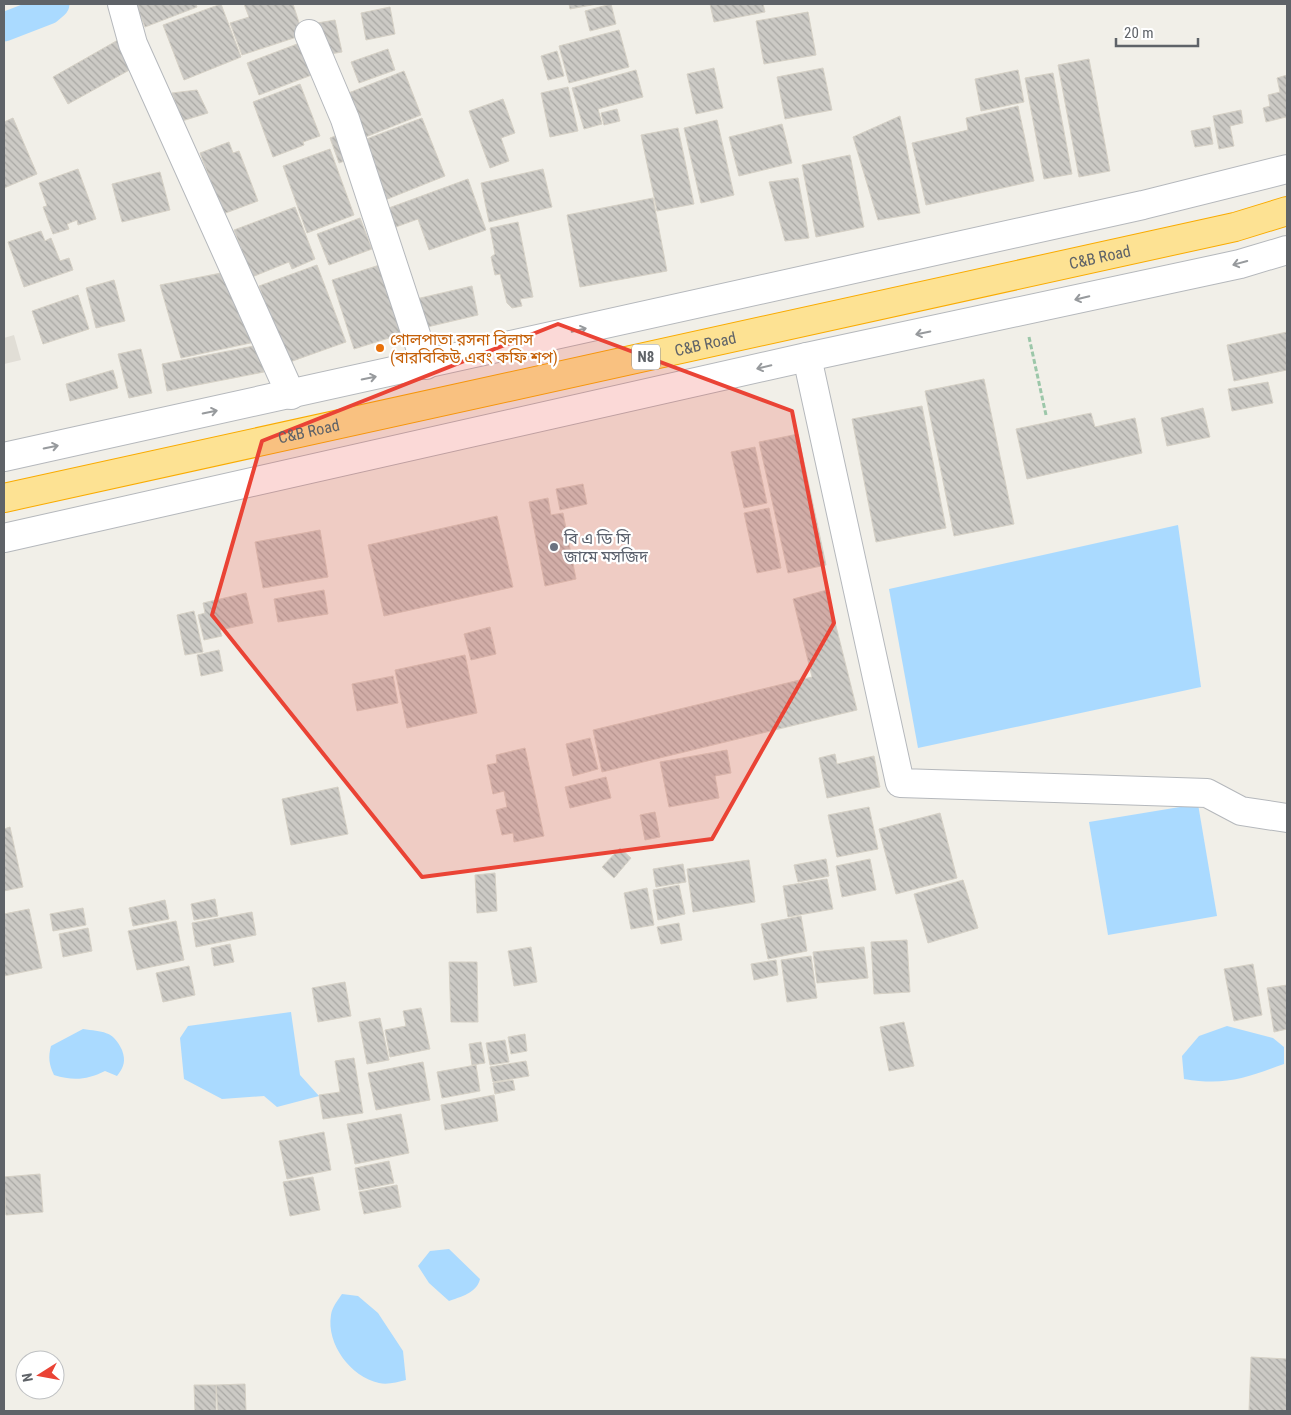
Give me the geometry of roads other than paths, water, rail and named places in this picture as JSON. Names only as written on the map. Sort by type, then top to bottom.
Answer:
[{"type":"highway","name":"C&B Road","points":[[4,498],[1226,229],[1287,211]]},
{"type":"street","points":[[122,4],[133,44],[290,395]]},
{"type":"street","points":[[309,34],[345,119],[426,365]]},
{"type":"street","points":[[4,457],[1142,205],[1287,169]]},
{"type":"street","points":[[4,538],[806,357],[1240,264],[1287,250]]},
{"type":"street","points":[[806,357],[900,783],[1208,793],[1241,811],[1287,818]]},
{"type":"water","points":[[1178,525],[1201,687],[918,748],[889,589]]},
{"type":"water","points":[[1198,804],[1217,916],[1108,935],[1089,822]]},
{"type":"water","points":[[291,1012],[300,1075],[319,1096],[277,1107],[264,1096],[222,1099],[184,1079],[180,1038],[188,1026]]},
{"type":"water","points":[[1227,1026],[1273,1038],[1284,1047],[1284,1064],[1246,1077],[1224,1081],[1212,1082],[1184,1079],[1182,1056],[1199,1036]]},
{"type":"water","points":[[83,1029],[106,1033],[119,1043],[124,1061],[123,1067],[117,1076],[105,1071],[80,1079],[54,1075],[49,1054],[51,1046]]},
{"type":"water","points":[[449,1249],[480,1279],[472,1291],[449,1301],[429,1283],[418,1266],[430,1251]]},
{"type":"water","points":[[342,1294],[358,1296],[378,1313],[403,1351],[406,1380],[386,1384],[369,1380],[359,1374],[343,1358],[332,1337],[330,1326],[333,1309]]},
{"type":"waterway","points":[[4,27],[48,10],[55,4]]},
{"type":"place","name":"গোলপাতা রসনা বিলাস (বারবিকিউ এবং কফি শপ)","points":[[380,348]]},
{"type":"place","name":"বি এ ডি সি জামে মসজিদ","points":[[554,547]]}]
